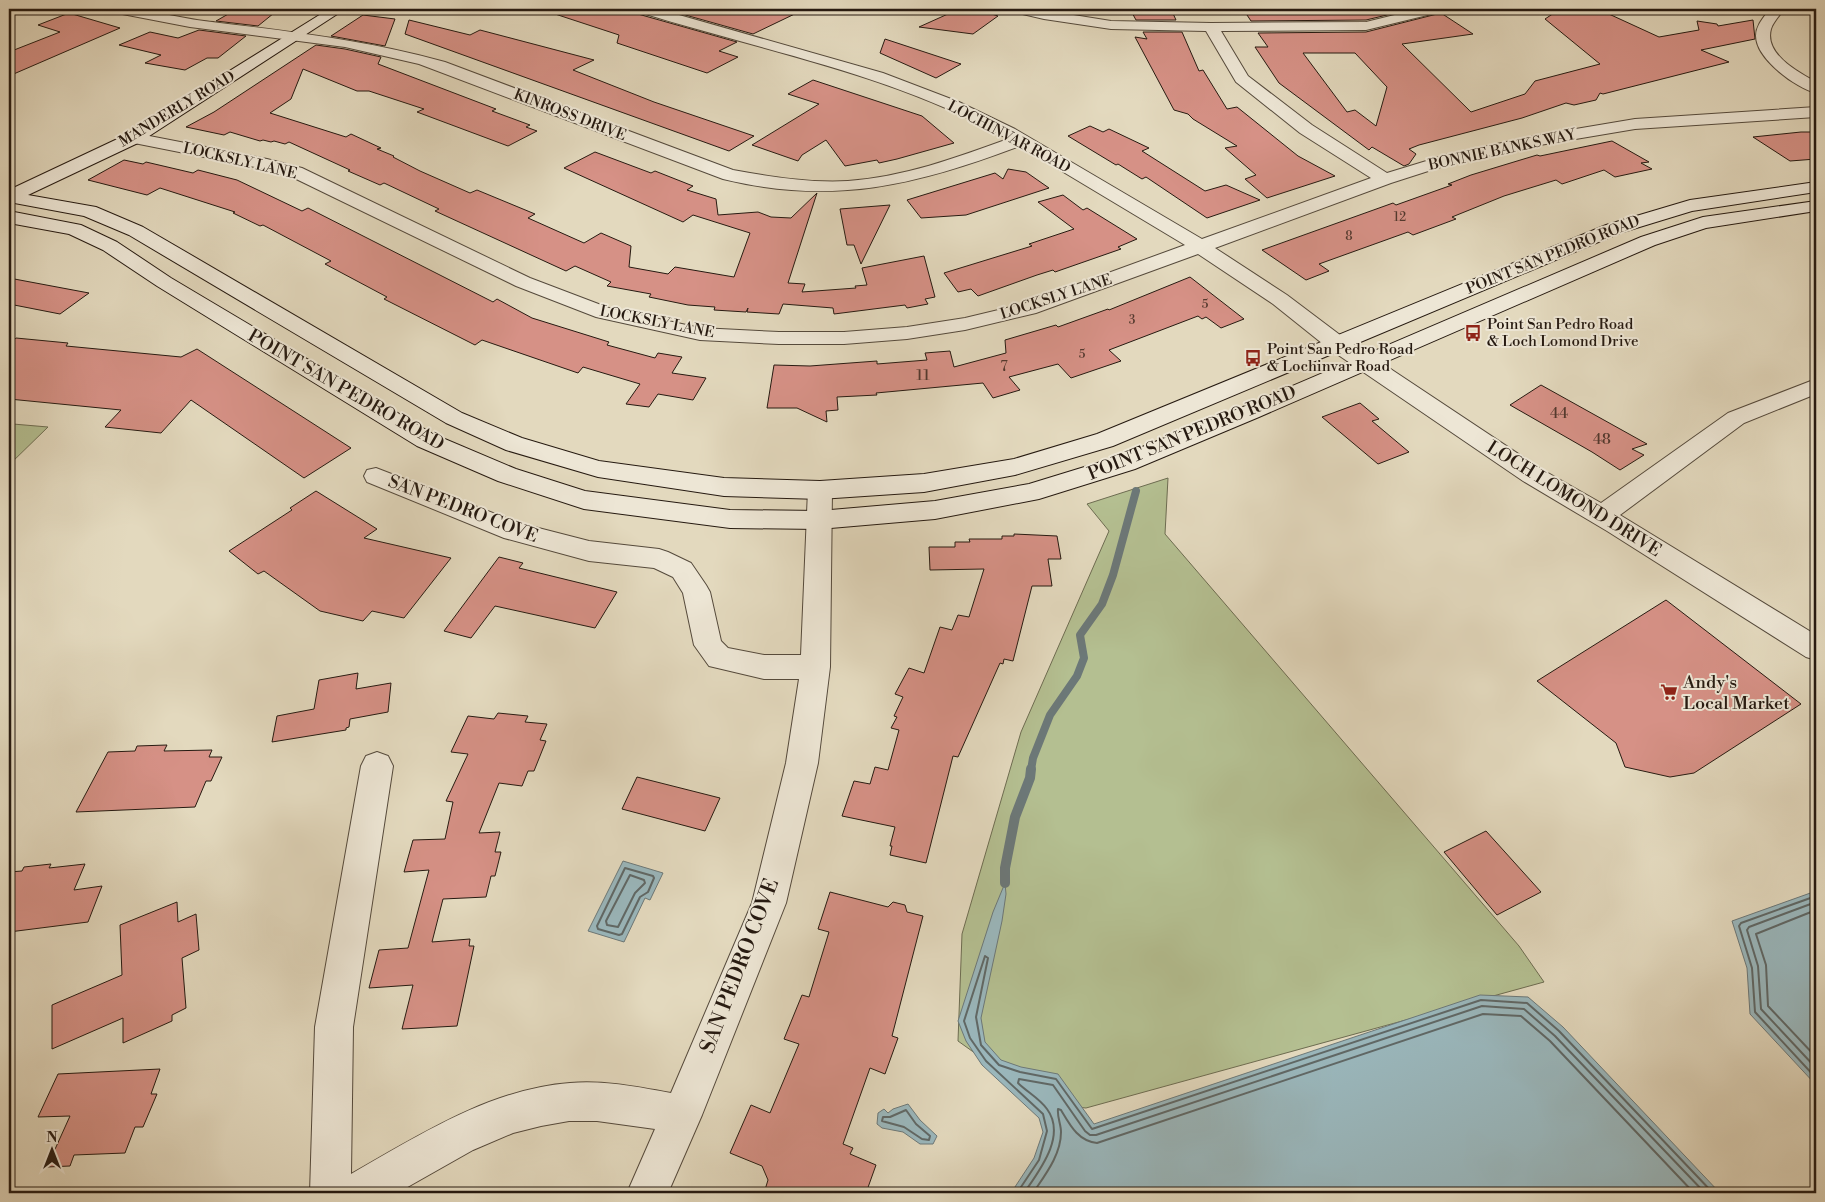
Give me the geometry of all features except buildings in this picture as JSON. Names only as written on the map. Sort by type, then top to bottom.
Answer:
[{"type":"street","name":"KINROSS DRIVE","points":[[117,9],[169,20],[296,36],[408,56],[440,65],[729,175],[772,183],[848,186],[888,180],[923,173],[969,159],[1020,140]]},
{"type":"street","name":"MANDERLY ROAD","points":[[9,197],[134,138],[338,9]]},
{"type":"street","name":"LOCHINVAR ROAD","points":[[649,9],[883,78],[953,105],[1020,140],[1200,246],[1312,323],[1336,343]]},
{"type":"street","points":[[1020,9],[1044,15],[1111,25],[1211,27],[1366,26],[1435,9]]},
{"type":"street","points":[[1777,9],[1764,29],[1764,44],[1772,57],[1804,82],[1816,88]]},
{"type":"street","points":[[1211,27],[1242,79],[1306,129],[1385,179]]},
{"type":"street","name":"BONNIE BANKS WAY","points":[[1200,246],[1385,179],[1446,160],[1635,124],[1816,112]]},
{"type":"street","name":"LOCKSLY LANE","points":[[134,138],[267,164],[296,172],[523,282],[602,313],[700,334],[779,338],[844,338],[907,333],[965,324],[1029,309],[1200,246]]},
{"type":"street","name":"POINT SAN PEDRO ROAD","points":[[9,217],[74,229],[110,246],[164,282],[424,440],[507,475],[584,500],[730,519],[820,505],[924,482],[1015,467],[1105,440],[1613,228],[1690,206],[1816,187]]},
{"type":"street","name":"POINT SAN PEDRO ROAD","points":[[9,197],[89,211],[136,231],[454,418],[514,444],[598,469],[724,487],[820,505],[935,510],[1030,493],[1126,463],[1648,241],[1703,223],[1816,206]]},
{"type":"street","points":[[1557,252],[1585,267]]},
{"type":"street","name":"LOCH LOMOND DRIVE","points":[[1336,343],[1532,475],[1602,516],[1816,649]]},
{"type":"street","points":[[1602,516],[1736,418],[1816,386]]},
{"type":"street","name":"SAN PEDRO COVE","points":[[376,476],[513,531],[589,551],[660,559],[682,570],[696,592],[708,645],[719,658],[764,667],[815,667]]},
{"type":"street","name":"SAN PEDRO COVE","points":[[647,1193],[682,1115],[769,903],[802,763],[815,667],[820,505]]},
{"type":"street","points":[[330,1193],[334,1027],[376,766]]},
{"type":"street","points":[[358,1193],[464,1134],[525,1111],[569,1102],[616,1103],[682,1115]]},
{"type":"green space","points":[[13,424],[48,427],[9,465],[9,428]]},
{"type":"green space","points":[[1168,478],[1165,534],[1519,946],[1544,982],[1086,1108],[1046,1104],[958,1041],[962,934],[1021,732],[1109,531],[1087,504]]},
{"type":"water","points":[[623,861],[663,873],[650,900],[645,898],[624,942],[588,931]]},
{"type":"water","points":[[1005,883],[1006,894],[1002,921],[981,1018],[985,1042],[1001,1060],[1021,1067],[1058,1074],[1094,1124],[1480,995],[1528,997],[1563,1027],[1720,1193],[1011,1193],[1034,1158],[1043,1132],[1039,1118],[982,1065],[966,1041],[958,1021],[993,912]]},
{"type":"water","points":[[1816,891],[1816,1085],[1750,1014],[1747,968],[1732,921]]},
{"type":"water","points":[[908,1104],[920,1120],[937,1136],[933,1144],[920,1144],[903,1132],[882,1128],[877,1124],[878,1113],[884,1109],[888,1113],[893,1109]]},
{"type":"waterway","points":[[1031,770],[1033,758],[1050,715],[1077,676],[1084,658],[1080,635],[1102,604],[1113,575],[1136,491]]},
{"type":"waterway","points":[[1005,883],[1005,868],[1015,817],[1030,778],[1031,769]]},
{"type":"place","name":"Point San Pedro Road & Loch Lomond Drive","points":[[1473,333]]},
{"type":"place","name":"Point San Pedro Road & Lochinvar Road","points":[[1253,358]]},
{"type":"place","name":"Andy's Local Market","points":[[1669,692]]}]
